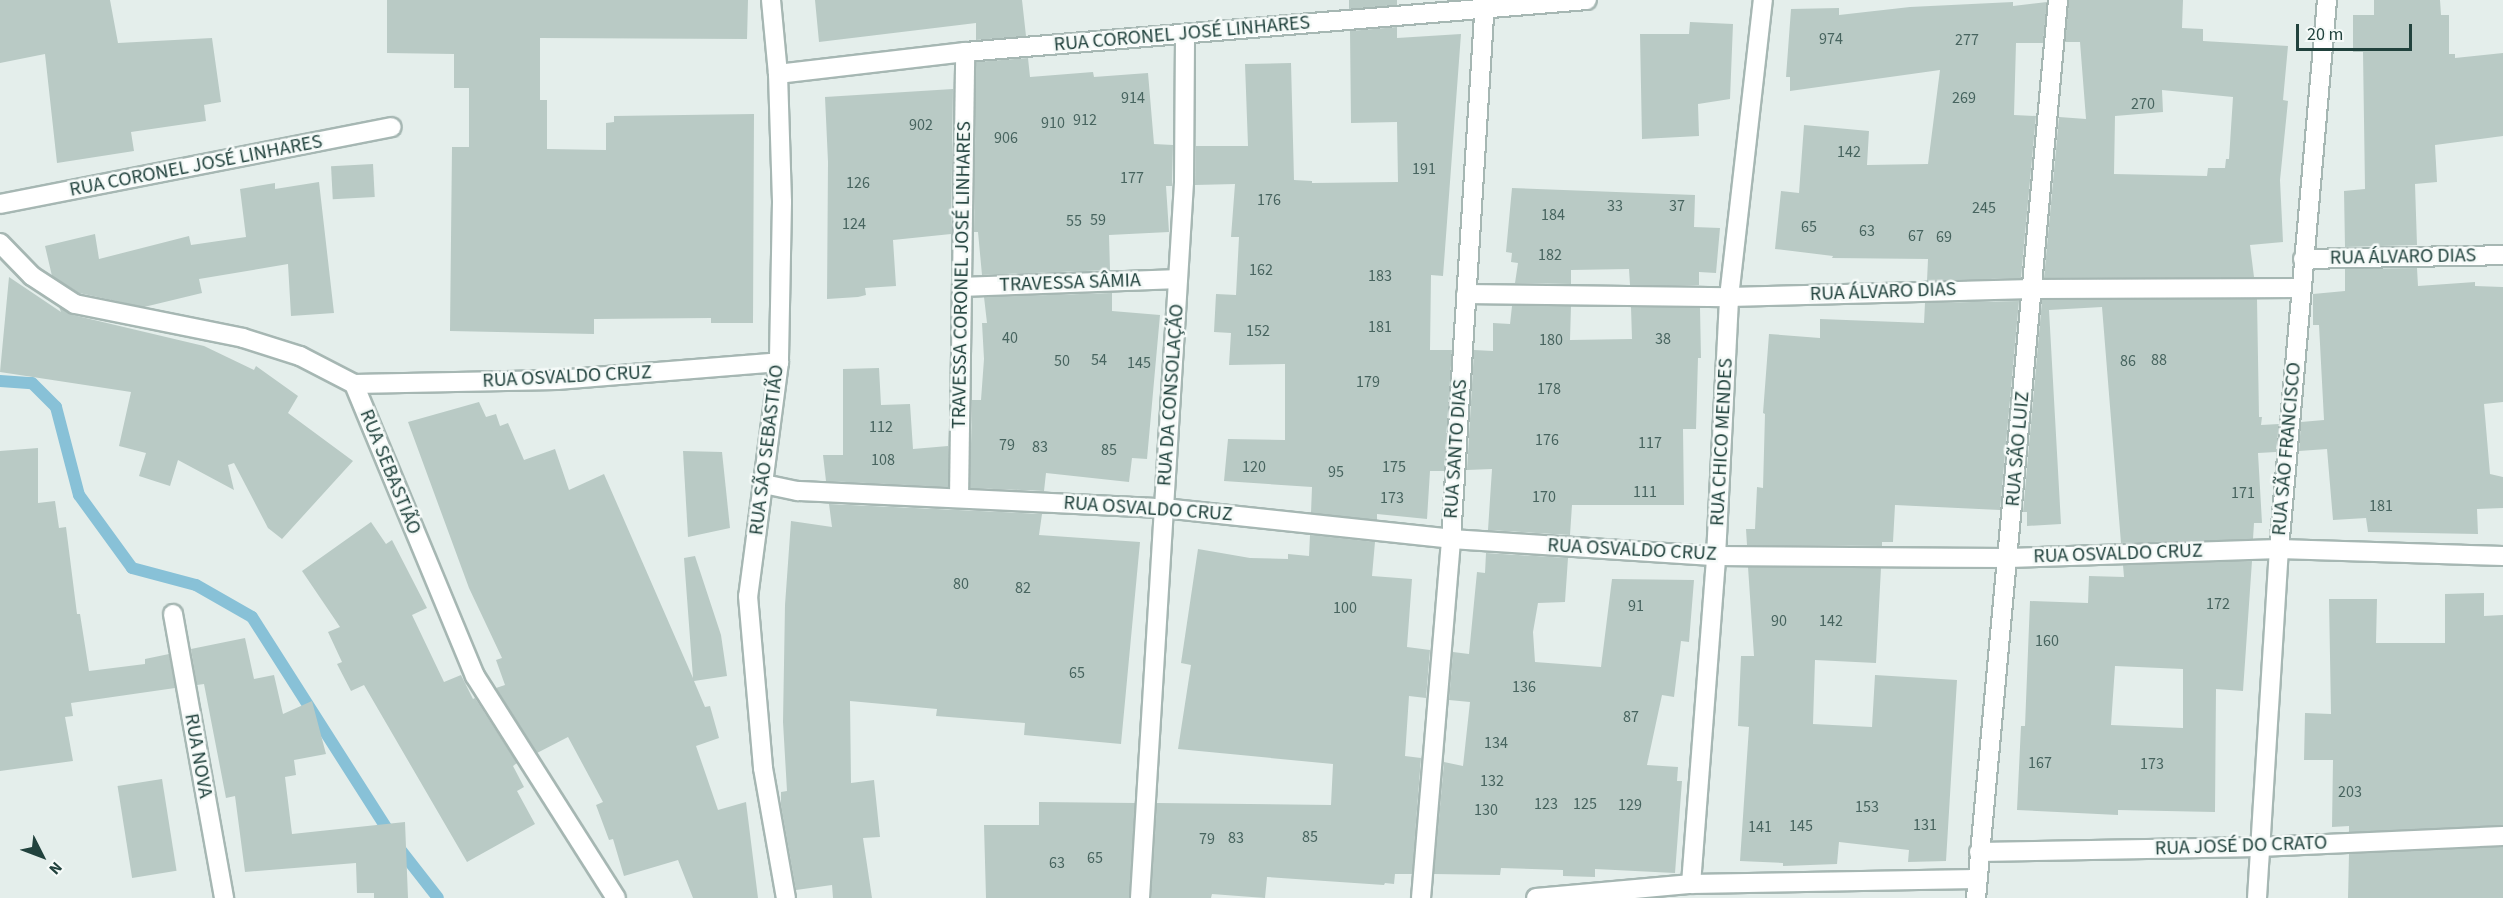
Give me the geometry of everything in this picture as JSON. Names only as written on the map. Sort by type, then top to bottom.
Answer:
[{"type":"street","name":"RUA SÃO SEBASTIÃO","points":[[771,0],[778,74],[782,202],[779,362],[749,608],[763,768],[786,898]]},
{"type":"street","name":"RUA CORONEL JOSÉ LINHARES","points":[[778,74],[965,52],[1185,35],[1485,3],[1587,0]]},
{"type":"street","name":"RUA CHICO MENDES","points":[[1691,884],[1716,556],[1729,297],[1763,0]]},
{"type":"street","name":"RUA SÃO LUIZ","points":[[1976,898],[1976,879],[2009,558],[2058,0]]},
{"type":"street","name":"RUA SÃO FRANCISCO","points":[[2258,898],[2259,847],[2279,549],[2327,0]]},
{"type":"street","name":"RUA SANTO DIAS","points":[[1421,898],[1450,539],[1485,3]]},
{"type":"street","name":"RUA DA CONSOLAÇÃO","points":[[1140,898],[1154,703],[1163,508],[1184,182],[1185,35]]},
{"type":"street","name":"TRAVESSA CORONEL JOSÉ LINHARES","points":[[959,498],[965,52]]},
{"type":"street","name":"RUA CORONEL JOSÉ LINHARES","points":[[0,204],[392,127]]},
{"type":"street","name":"RUA SEBASTIÃO","points":[[0,243],[32,276],[75,303],[243,338],[300,357],[354,384],[475,676],[616,898]]},
{"type":"street","name":"RUA ÁLVARO DIAS","points":[[2303,259],[2503,255]]},
{"type":"street","name":"TRAVESSA SÂMIA","points":[[962,287],[1178,279]]},
{"type":"street","name":"RUA ÁLVARO DIAS","points":[[1466,294],[1729,297],[2032,289],[2301,288]]},
{"type":"street","name":"RUA OSVALDO CRUZ","points":[[354,384],[557,380],[779,362]]},
{"type":"street","name":"RUA OSVALDO CRUZ","points":[[764,484],[798,491],[1163,508],[1450,539],[1716,556],[2009,558],[2279,549],[2503,556]]},
{"type":"street","name":"RUA NOVA","points":[[173,614],[224,898]]},
{"type":"street","name":"RUA JOSÉ DO CRATO","points":[[1979,852],[2259,847],[2503,836]]},
{"type":"street","points":[[1536,898],[1691,884],[1976,879]]},
{"type":"building","points":[[0,0],[110,0],[118,43],[212,38],[221,102],[204,105],[206,121],[131,132],[134,151],[57,163],[45,54],[0,63]]},
{"type":"building","points":[[387,0],[748,0],[747,39],[540,38],[540,100],[547,100],[547,149],[606,150],[606,123],[614,122],[614,116],[754,114],[753,323],[711,323],[711,318],[594,319],[594,334],[450,331],[452,147],[469,147],[469,88],[454,88],[454,54],[387,53]]},
{"type":"building","points":[[815,0],[1022,0],[1026,36],[976,40],[976,23],[819,42]]},
{"type":"building","points":[[1349,0],[1397,0],[1397,5],[1349,9]]},
{"type":"building","points":[[2069,0],[2183,0],[2182,28],[2203,29],[2203,41],[2288,46],[2283,100],[2288,101],[2280,180],[2283,242],[2250,245],[2254,277],[2044,278],[2059,117],[2086,119],[2080,42],[2065,42]],"holes":[[[2162,90],[2233,97],[2229,159],[2226,159],[2225,168],[2208,168],[2207,176],[2114,174],[2115,116],[2163,112]]]},
{"type":"building","points":[[2374,0],[2440,0],[2441,15],[2449,15],[2449,54],[2455,54],[2455,58],[2503,53],[2503,136],[2435,145],[2437,182],[2415,184],[2417,245],[2345,247],[2344,191],[2365,189],[2363,52],[2353,52],[2353,15],[2374,15]]},
{"type":"building","points":[[2013,2],[2013,6],[2047,2],[2043,43],[2016,43],[2014,115],[2036,116],[2021,278],[1927,281],[1928,259],[1832,258],[1833,256],[1775,249],[1781,191],[1799,193],[1804,125],[1869,131],[1867,165],[1928,164],[1940,70],[1790,91],[1790,77],[1786,77],[1791,9],[1839,8],[1839,15],[1910,7]]},
{"type":"building","points":[[1690,22],[1733,24],[1730,99],[1698,104],[1699,136],[1642,139],[1640,34],[1689,34]]},
{"type":"building","points":[[1397,27],[1397,38],[1461,34],[1443,276],[1431,275],[1430,350],[1452,350],[1444,471],[1430,471],[1427,519],[1377,514],[1377,520],[1311,513],[1312,487],[1224,481],[1228,439],[1285,440],[1285,364],[1229,365],[1231,333],[1214,332],[1216,294],[1236,295],[1239,237],[1231,237],[1235,184],[1195,185],[1196,146],[1248,146],[1245,64],[1291,63],[1294,180],[1312,181],[1312,183],[1398,182],[1397,122],[1351,123],[1350,31]]},
{"type":"building","points":[[1028,58],[1030,77],[1093,72],[1094,77],[1148,73],[1154,144],[1173,145],[1172,186],[1166,186],[1169,232],[1109,235],[1110,270],[982,275],[978,232],[974,232],[976,62]]},
{"type":"building","points":[[953,89],[951,234],[893,240],[896,286],[865,288],[866,295],[858,297],[827,299],[828,162],[825,97]]},
{"type":"building","points":[[373,164],[375,197],[333,199],[331,166]]},
{"type":"building","points":[[319,182],[334,313],[291,316],[288,264],[199,279],[202,293],[144,307],[79,293],[52,276],[45,246],[95,234],[99,259],[189,236],[191,245],[246,237],[240,189],[275,183],[275,189]]},
{"type":"building","points":[[1512,188],[1695,195],[1694,227],[1720,228],[1716,273],[1699,272],[1699,285],[1630,285],[1629,269],[1571,270],[1571,284],[1515,283],[1518,263],[1511,262],[1512,253],[1506,252]]},
{"type":"building","points":[[2417,268],[2418,286],[2475,282],[2475,286],[2503,287],[2503,402],[2484,404],[2490,474],[2503,477],[2503,508],[2477,509],[2478,534],[2368,532],[2366,518],[2333,520],[2327,449],[2299,451],[2301,422],[2324,420],[2319,325],[2313,325],[2313,294],[2345,291],[2345,269]]},
{"type":"building","points":[[9,277],[61,312],[59,307],[73,315],[204,346],[254,370],[256,366],[298,396],[288,413],[353,461],[282,539],[268,528],[234,463],[228,465],[234,490],[178,460],[170,486],[139,476],[146,453],[119,446],[131,392],[0,372]]},
{"type":"building","points":[[1112,293],[1112,311],[1160,315],[1147,459],[1132,458],[1129,482],[1046,473],[1044,491],[970,488],[972,400],[981,400],[984,359],[982,323],[987,323],[984,297]]},
{"type":"building","points":[[2257,299],[2259,417],[2262,417],[2261,425],[2279,424],[2276,452],[2258,453],[2262,523],[2254,523],[2253,539],[2121,543],[2102,307],[2049,310],[2061,524],[2027,526],[2027,512],[2023,512],[2042,300]]},
{"type":"building","points":[[2019,301],[2000,510],[1895,505],[1893,542],[1882,542],[1882,546],[1747,545],[1746,529],[1755,529],[1757,487],[1763,488],[1765,414],[1763,413],[1769,334],[1820,338],[1820,319],[1924,323],[1925,303]]},
{"type":"building","points":[[1512,306],[1571,306],[1570,340],[1632,339],[1631,307],[1700,308],[1701,358],[1698,358],[1696,429],[1683,429],[1684,505],[1572,505],[1570,535],[1488,530],[1492,469],[1467,470],[1474,350],[1493,351],[1493,323],[1510,324]]},
{"type":"building","points":[[879,368],[881,405],[910,404],[913,449],[948,446],[948,487],[826,481],[823,455],[843,455],[843,369]]},
{"type":"building","points":[[479,402],[486,417],[496,414],[500,426],[508,423],[524,460],[555,449],[569,490],[604,474],[693,678],[684,558],[695,556],[721,635],[727,676],[694,681],[705,707],[710,706],[719,738],[696,746],[718,810],[746,802],[758,898],[693,898],[678,860],[624,876],[613,839],[609,840],[596,805],[603,802],[568,737],[537,753],[496,688],[505,685],[496,660],[502,658],[469,588],[408,422]]},
{"type":"building","points":[[38,448],[38,503],[55,501],[59,528],[66,527],[77,614],[80,614],[89,671],[145,664],[145,659],[169,654],[175,688],[71,703],[73,716],[65,717],[73,761],[0,771],[0,451]]},
{"type":"building","points":[[683,451],[722,452],[730,528],[688,537]]},
{"type":"building","points":[[829,504],[1042,514],[1039,535],[1140,542],[1121,744],[1024,735],[1025,723],[936,716],[937,709],[850,701],[851,783],[874,780],[880,837],[863,838],[872,898],[833,898],[832,885],[796,890],[781,805],[781,792],[787,791],[783,722],[785,605],[791,521],[832,527]]},
{"type":"building","points":[[371,522],[386,544],[392,540],[427,608],[412,615],[444,682],[461,675],[473,699],[475,698],[517,763],[513,766],[524,787],[517,791],[535,824],[467,862],[364,685],[351,691],[337,664],[342,662],[328,632],[340,627],[302,571]]},
{"type":"building","points":[[1310,535],[1375,542],[1372,576],[1412,579],[1407,647],[1430,650],[1426,698],[1409,696],[1405,756],[1421,758],[1412,874],[1395,874],[1394,884],[1385,883],[1384,885],[1267,877],[1265,898],[1212,894],[1211,898],[1151,898],[1157,803],[1331,805],[1333,764],[1178,749],[1191,665],[1181,663],[1198,549],[1250,558],[1288,559],[1288,554],[1309,556]]},
{"type":"building","points":[[1486,553],[1568,558],[1565,602],[1538,603],[1533,632],[1535,662],[1601,667],[1612,579],[1694,580],[1689,642],[1681,641],[1674,697],[1662,695],[1647,765],[1678,767],[1677,781],[1682,781],[1675,873],[1595,869],[1595,877],[1563,876],[1563,870],[1501,868],[1500,875],[1434,874],[1444,762],[1463,766],[1470,702],[1449,700],[1453,652],[1469,654],[1477,572],[1485,573]]},
{"type":"building","points":[[2252,561],[2243,691],[2216,689],[2215,812],[2118,810],[2118,815],[2017,810],[2021,726],[2025,726],[2030,601],[2088,603],[2089,576],[2124,577],[2123,565]],"holes":[[[2115,666],[2183,669],[2183,728],[2111,725]]]},
{"type":"building","points":[[1748,567],[1881,568],[1876,663],[1815,660],[1813,724],[1872,727],[1875,675],[1957,680],[1946,861],[1908,862],[1909,850],[1839,842],[1837,864],[1783,866],[1783,863],[1740,861],[1749,727],[1738,726],[1741,656],[1754,656]]},
{"type":"building","points":[[2484,593],[2484,616],[2503,615],[2503,825],[2349,832],[2349,826],[2332,827],[2333,760],[2304,760],[2305,713],[2331,714],[2329,599],[2377,599],[2376,643],[2445,643],[2445,594]]},
{"type":"building","points":[[245,638],[254,679],[274,675],[283,714],[312,701],[326,754],[294,760],[296,775],[285,777],[292,834],[405,822],[408,898],[374,898],[374,893],[357,893],[356,863],[245,872],[235,796],[226,798],[204,684],[197,685],[191,649]]},
{"type":"building","points":[[162,779],[177,871],[132,878],[118,786]]},
{"type":"building","points":[[1039,802],[1135,803],[1129,898],[986,898],[984,825],[1039,825]]},
{"type":"building","points":[[2503,847],[2503,898],[2348,898],[2349,854]]},
{"type":"waterway","points":[[0,381],[32,383],[56,407],[79,495],[132,568],[196,585],[252,617],[399,848],[438,898]]}]
